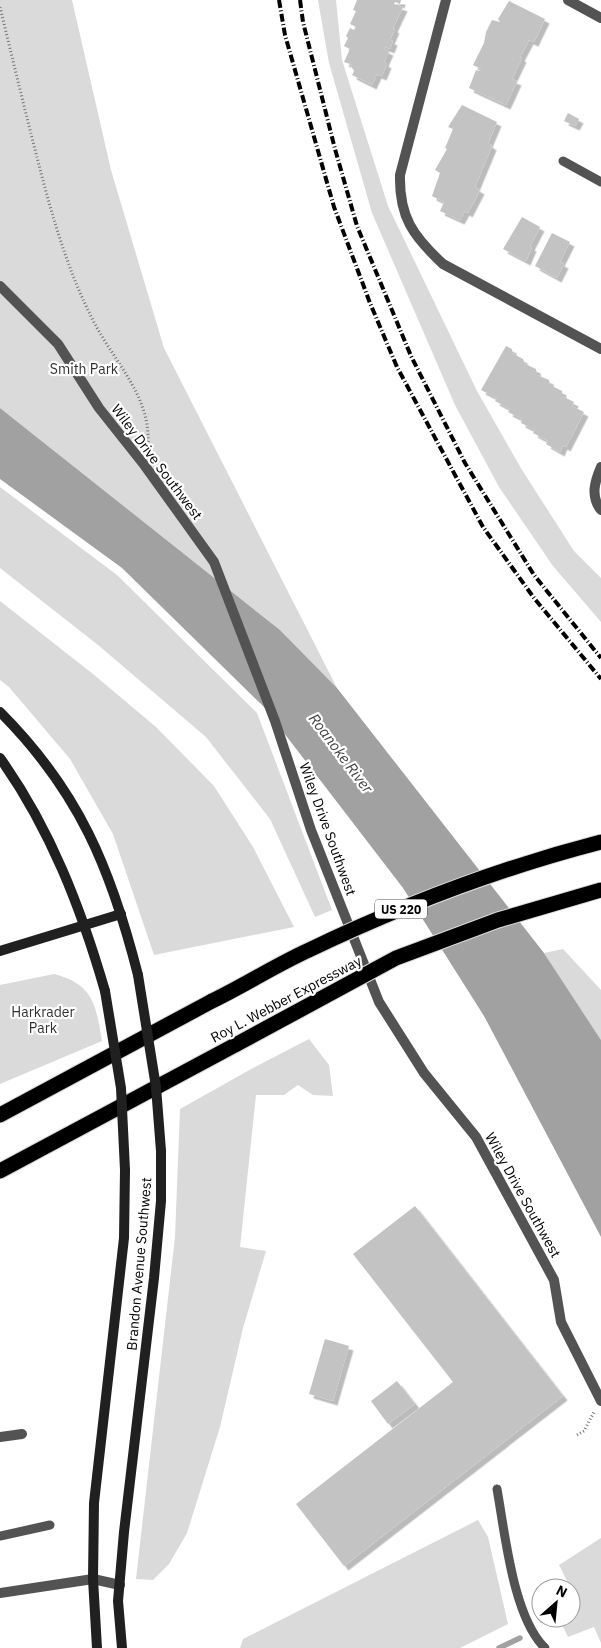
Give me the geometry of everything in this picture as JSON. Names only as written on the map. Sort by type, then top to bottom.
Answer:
[{"type":"highway","name":"US 220","points":[[0,1115],[307,950],[445,891],[517,866],[601,842]]},
{"type":"highway","name":"Roy L. Webber Expressway","points":[[0,1171],[396,958],[498,920],[601,890]]},
{"type":"main road","name":"Brandon Avenue Southwest","points":[[0,712],[42,757],[71,800],[97,850],[121,914],[138,975],[156,1087],[161,1151],[161,1201],[118,1601],[122,1648]]},
{"type":"main road","name":"Brandon Avenue Southwest","points":[[0,758],[39,818],[84,926],[105,991],[121,1088],[125,1170],[124,1238],[94,1503],[93,1579],[97,1648]]},
{"type":"main road","points":[[0,951],[121,914]]},
{"type":"street","points":[[446,0],[400,175],[400,195],[408,222],[422,244],[443,264],[601,349]]},
{"type":"street","points":[[568,0],[601,18]]},
{"type":"street","name":"Wiley Drive Southwest","points":[[0,286],[58,344],[99,408],[145,466],[214,562],[275,721],[311,830],[379,1002],[429,1080],[476,1136],[554,1280],[561,1322],[600,1399]]},
{"type":"street","points":[[601,466],[594,482],[594,495],[601,510]]},
{"type":"street","points":[[0,1437],[22,1434]]},
{"type":"street","points":[[0,1592],[93,1579],[120,1585]]},
{"type":"lane","points":[[563,161],[601,182]]},
{"type":"lane","points":[[496,1489],[516,1589],[535,1638],[545,1648]]},
{"type":"lane","points":[[0,1536],[50,1525]]},
{"type":"path","points":[[0,7],[56,228],[81,297],[97,328],[139,396],[146,416],[148,438],[145,466]]},
{"type":"path","points":[[577,1435],[584,1431],[600,1399]]},
{"type":"green space","name":"Smith Park","points":[[0,0],[72,0],[111,170],[164,348],[337,688],[280,630],[0,408]]},
{"type":"green space","points":[[318,0],[336,0],[342,60],[388,206],[477,391],[522,470],[574,551],[601,578],[601,622],[553,566],[499,487],[455,405],[372,213],[329,63]]},
{"type":"green space","points":[[0,487],[117,575],[257,713],[332,910],[315,917],[270,819],[206,737],[98,645],[0,568]]},
{"type":"green space","points":[[0,601],[93,674],[156,727],[214,786],[253,847],[294,927],[154,955],[113,834],[70,759],[9,687],[0,680]]},
{"type":"green space","points":[[563,949],[601,990],[601,1040],[544,953]]},
{"type":"green space","name":"Harkrader Park","points":[[54,974],[78,984],[91,998],[98,1017],[102,1041],[0,1084],[0,985]]},
{"type":"green space","points":[[309,1039],[329,1065],[333,1096],[313,1095],[298,1085],[284,1095],[256,1095],[240,1247],[266,1251],[243,1328],[220,1427],[187,1533],[169,1564],[153,1580],[136,1579],[175,1237],[180,1109]]},
{"type":"green space","points":[[478,1520],[488,1537],[508,1624],[460,1648],[240,1648],[243,1639]]},
{"type":"green space","points":[[601,1538],[601,1643],[594,1627],[568,1637],[564,1628],[581,1628],[581,1578],[566,1578],[559,1565]]},
{"type":"water","name":"Roanoke River","points":[[0,408],[280,630],[337,688],[544,953],[601,1040],[601,1237],[484,1016],[403,888],[264,707],[122,568],[0,479]]},
{"type":"building","points":[[357,0],[401,0],[400,4],[395,2],[394,4],[403,7],[393,28],[395,29],[390,40],[393,41],[390,49],[385,47],[384,49],[389,51],[384,62],[387,64],[382,76],[377,74],[372,85],[352,75],[354,71],[350,64],[344,62],[350,49],[344,46],[348,38],[346,36],[350,28],[354,30],[356,27],[350,24],[356,11],[353,10]]},
{"type":"building","points":[[509,1],[545,19],[534,42],[529,40],[520,57],[522,58],[512,79],[517,81],[506,105],[469,88],[476,70],[479,71],[481,69],[473,65],[484,43],[486,32],[492,20],[500,22],[498,19]]},
{"type":"building","points":[[462,105],[497,122],[488,143],[492,146],[475,187],[480,190],[468,213],[465,211],[460,220],[440,211],[444,202],[432,196],[440,173],[435,170],[447,149],[445,148],[453,129],[448,127]]},
{"type":"building","points":[[568,113],[579,119],[575,126],[564,121]]},
{"type":"building","points":[[522,217],[540,227],[530,246],[532,247],[526,261],[503,249]]},
{"type":"building","points":[[552,233],[570,242],[560,262],[564,264],[557,278],[535,266]]},
{"type":"building","points":[[506,346],[512,349],[512,353],[523,359],[525,364],[536,369],[537,375],[549,380],[550,385],[562,391],[562,396],[574,402],[572,406],[584,412],[566,447],[563,445],[560,452],[546,444],[548,441],[533,433],[535,430],[521,423],[522,419],[508,412],[510,409],[495,401],[497,398],[481,390]]},
{"type":"building","points":[[415,1206],[563,1396],[344,1566],[296,1504],[453,1382],[353,1254]]},
{"type":"building","points":[[325,1339],[349,1346],[333,1401],[309,1394]]},
{"type":"building","points":[[397,1381],[415,1404],[388,1424],[371,1401]]},
{"type":"waterway","points":[[499,1648],[520,1638]]},
{"type":"railway","points":[[279,0],[285,35],[334,207],[370,303],[397,367],[483,527],[534,598],[601,679]]},
{"type":"railway","points":[[300,0],[303,22],[335,149],[357,226],[411,356],[465,463],[534,575],[601,658]]}]
